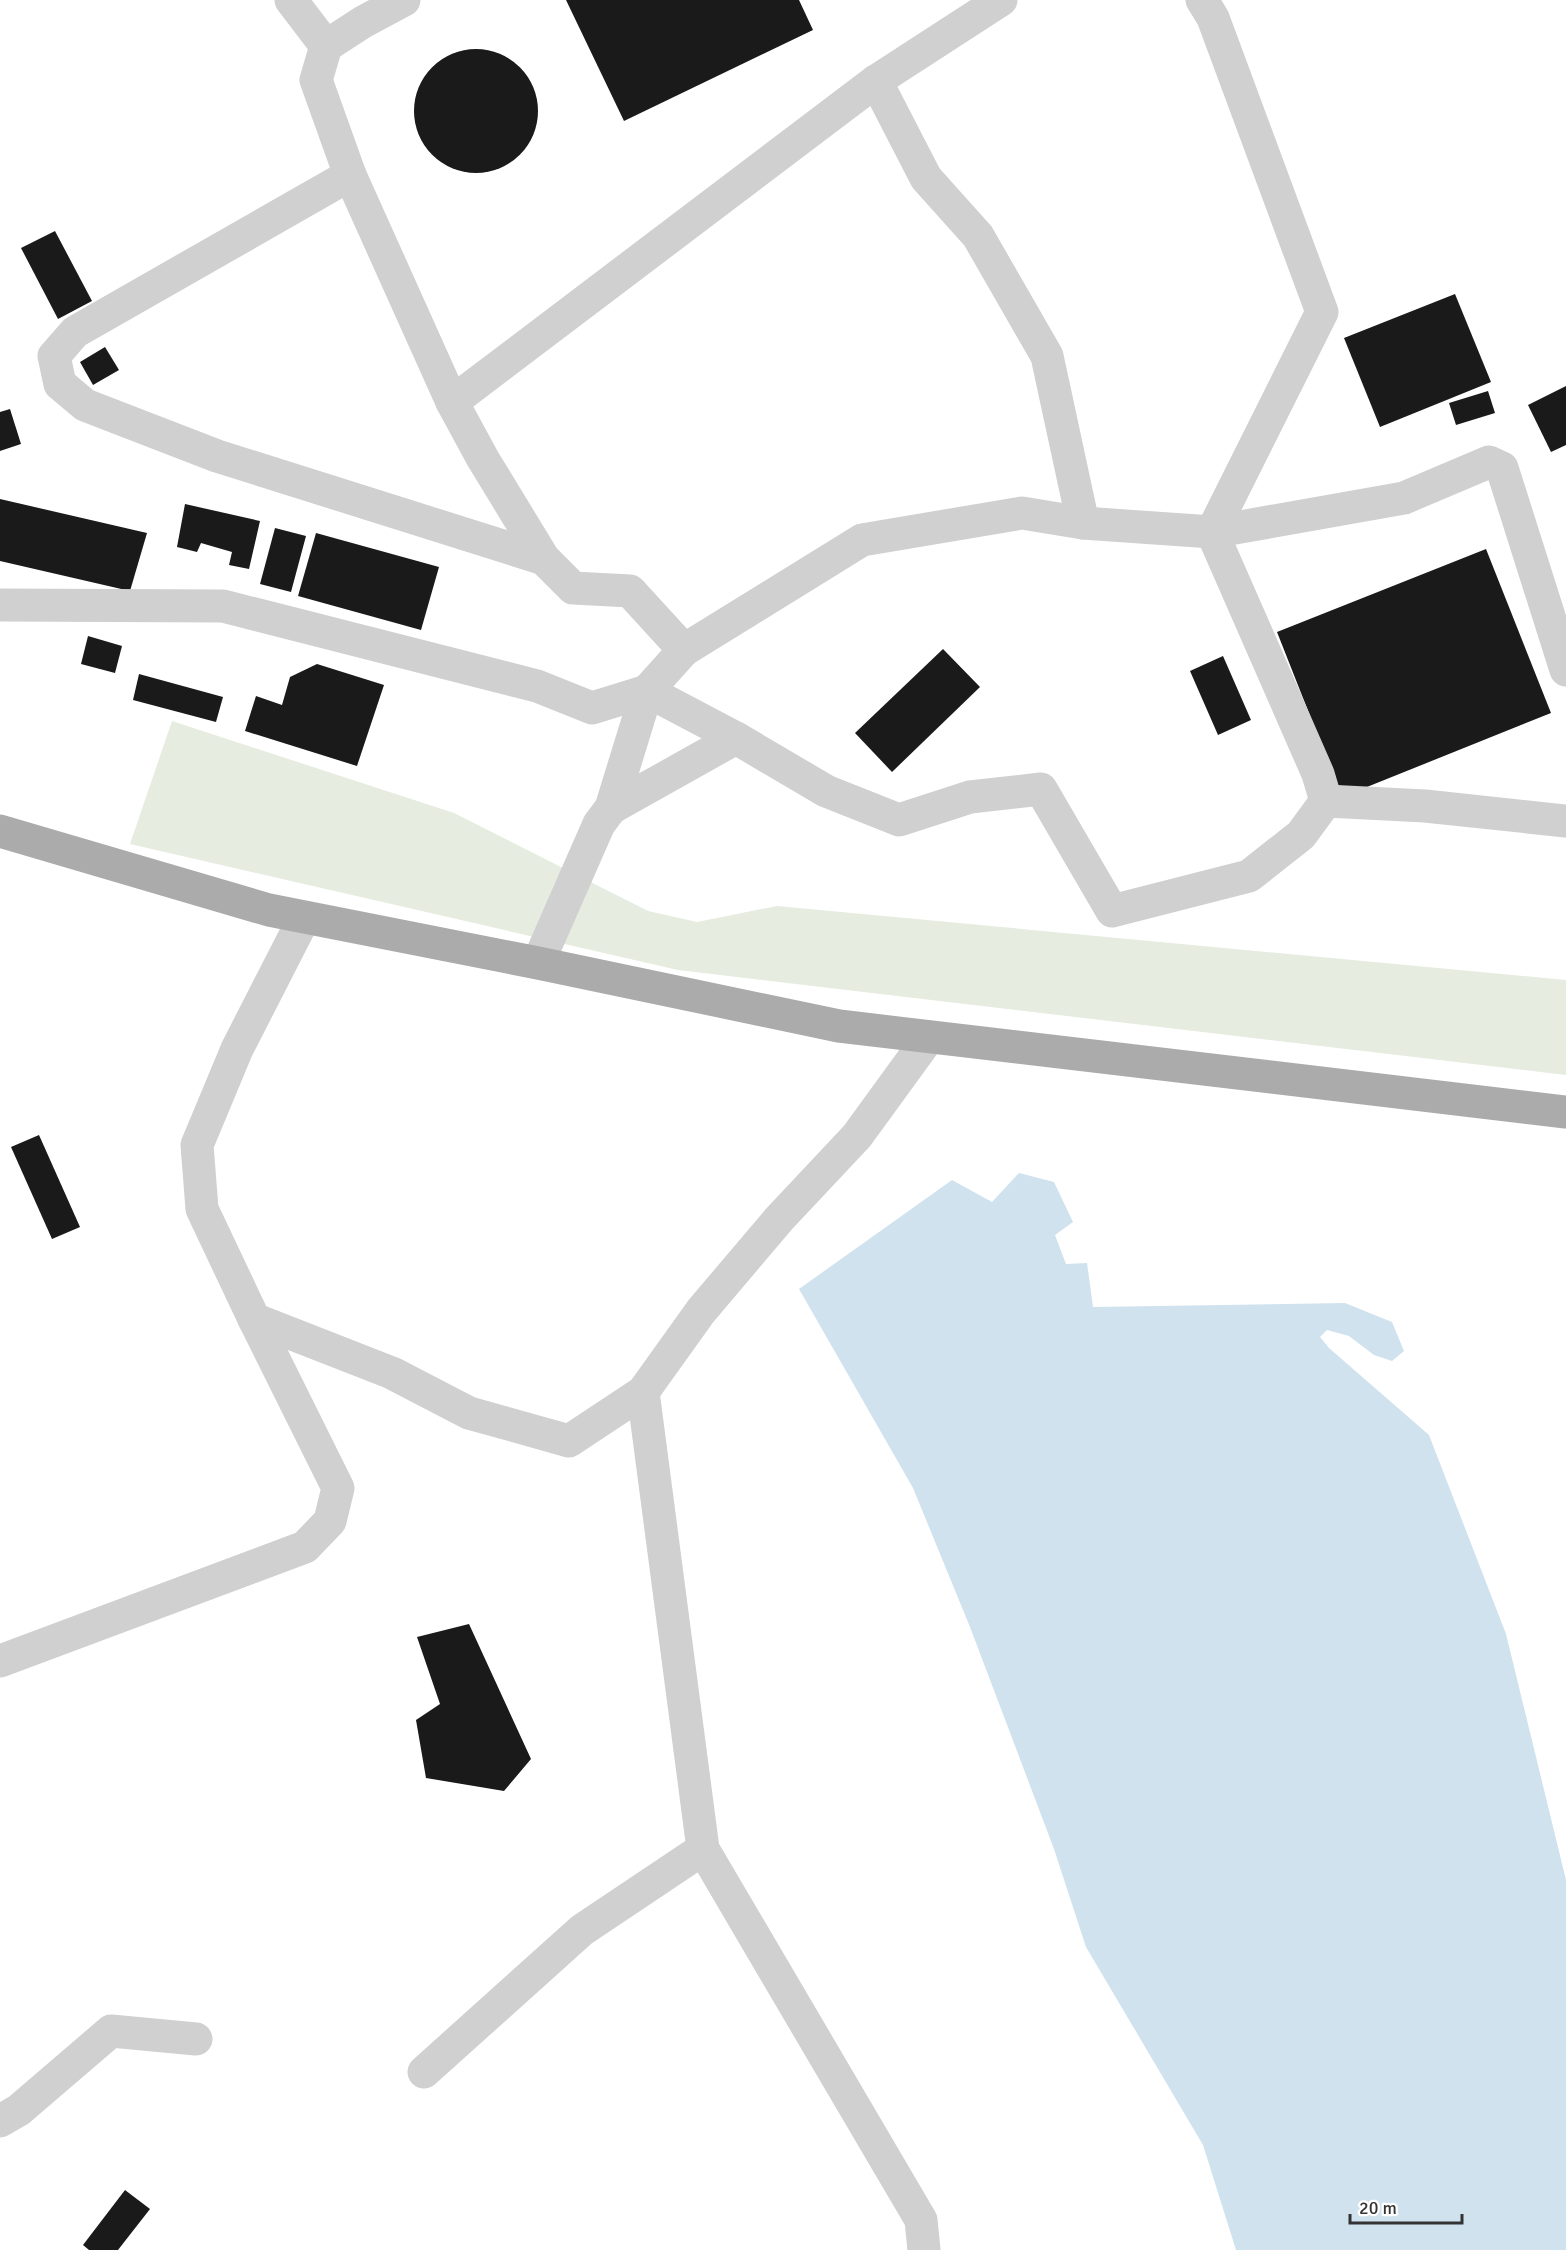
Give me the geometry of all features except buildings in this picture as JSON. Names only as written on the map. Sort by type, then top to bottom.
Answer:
[{"type":"main road","points":[[0,831],[269,910],[839,1026],[1566,1112]]},
{"type":"lane","points":[[291,0],[326,46]]},
{"type":"lane","points":[[404,0],[363,22],[326,46],[316,80],[350,175],[452,402],[483,459],[544,559],[573,588],[630,591],[684,650]]},
{"type":"lane","points":[[452,402],[876,81],[1001,0]]},
{"type":"lane","points":[[1202,0],[1213,18],[1322,312],[1212,532]]},
{"type":"lane","points":[[876,81],[926,178],[978,236],[1047,356],[1083,523]]},
{"type":"lane","points":[[350,175],[75,332],[54,356],[60,384],[85,405],[217,456],[544,559]]},
{"type":"lane","points":[[538,963],[599,824],[611,808],[647,691],[684,650],[862,540],[1022,513],[1083,523],[1212,532],[1404,498],[1490,462],[1502,468],[1566,670]]},
{"type":"lane","points":[[1212,532],[1318,774],[1326,801]]},
{"type":"lane","points":[[0,605],[223,606],[537,686],[592,708],[647,691],[736,738],[826,791],[899,820],[970,797],[1041,789],[1112,910],[1249,876],[1301,835],[1326,801]]},
{"type":"lane","points":[[611,808],[736,738]]},
{"type":"lane","points":[[1326,801],[1425,806],[1566,821]]},
{"type":"lane","points":[[0,1661],[305,1547],[330,1521],[338,1488],[202,1209],[197,1145],[237,1049],[304,918]]},
{"type":"lane","points":[[254,1318],[392,1374],[469,1413],[569,1441],[643,1392],[701,1311],[779,1218],[857,1136],[928,1037]]},
{"type":"lane","points":[[643,1392],[703,1849],[921,2220],[924,2250]]},
{"type":"lane","points":[[424,2072],[582,1930],[703,1849]]},
{"type":"lane","points":[[0,2121],[19,2110],[111,2031],[196,2039]]},
{"type":"shaded area","points":[[172,721],[454,813],[648,911],[697,922],[777,906],[1566,980],[1566,1075],[678,970],[130,844]]},
{"type":"water","points":[[1019,1173],[1054,1182],[1073,1222],[1055,1235],[1066,1264],[1087,1263],[1093,1307],[1345,1303],[1392,1322],[1404,1351],[1392,1361],[1374,1355],[1349,1336],[1327,1330],[1320,1337],[1329,1348],[1429,1435],[1506,1634],[1566,1880],[1566,2250],[1236,2250],[1203,2145],[1086,1947],[1054,1849],[970,1627],[913,1488],[799,1289],[952,1180],[992,1202]]}]
